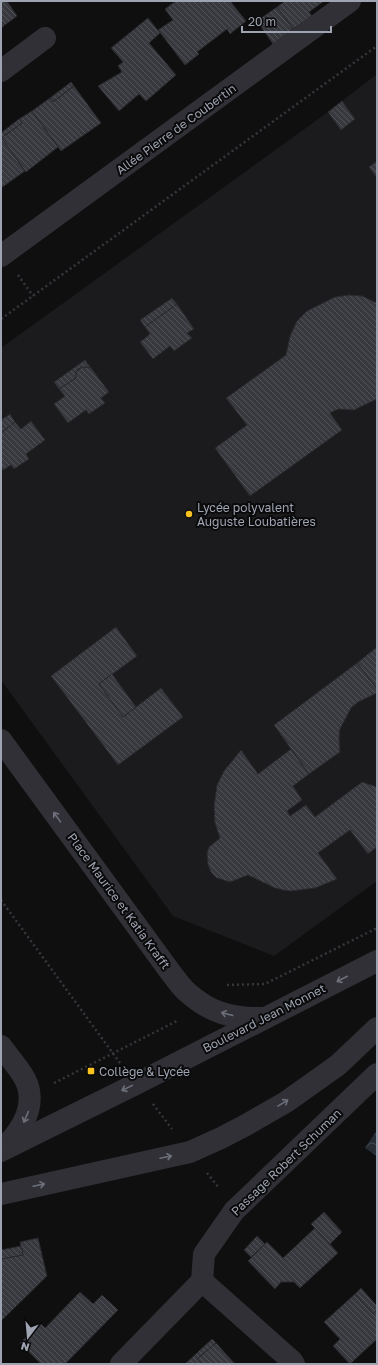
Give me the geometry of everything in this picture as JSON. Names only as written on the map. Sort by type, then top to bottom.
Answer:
[{"type":"street","name":"Allée Pierre de Coubertin","points":[[1,256],[350,1]]},
{"type":"street","points":[[1,71],[45,38]]},
{"type":"street","name":"Place Maurice et Katia Krafft","points":[[1,740],[167,967],[187,992],[205,1006],[224,1014],[244,1018],[266,1018]]},
{"type":"street","name":"Boulevard Jean Monnet","points":[[1,1151],[377,961]]},
{"type":"street","points":[[1,1194],[190,1152],[246,1126],[286,1102],[338,1065],[377,1028]]},
{"type":"street","points":[[1,1046],[25,1080],[30,1095],[28,1114],[17,1135],[1,1151]]},
{"type":"street","name":"Passage Robert Schuman","points":[[202,1281],[204,1254],[234,1211],[377,1074]]},
{"type":"street","points":[[121,1364],[202,1281],[294,1364]]},
{"type":"path","points":[[1,319],[377,46]]},
{"type":"path","points":[[1,900],[113,1054],[138,1083],[224,1194],[234,1211]]},
{"type":"path","points":[[187,992],[214,985],[265,984],[377,928]]},
{"type":"shaded area","name":"Lycée polyvalent Auguste Loubatières","points":[[377,74],[377,881],[274,956],[173,916],[1,680],[1,348],[328,112]]},
{"type":"water","points":[[377,1130],[377,1156],[365,1148]]},
{"type":"building","points":[[1,1],[7,1],[17,16],[5,25],[1,21]]},
{"type":"building","points":[[176,1],[230,1],[246,21],[230,34],[227,29],[197,52],[199,54],[185,65],[158,30],[173,20],[165,9]]},
{"type":"building","points":[[285,1],[324,1],[309,12],[312,16],[293,29],[277,7]]},
{"type":"building","points":[[277,7],[293,29],[273,44],[257,21]]},
{"type":"building","points":[[148,18],[160,33],[149,43],[176,75],[146,101],[139,94],[119,111],[98,86],[122,72],[118,66],[123,62],[111,48]]},
{"type":"building","points":[[1,21],[5,25],[1,28]]},
{"type":"building","points":[[71,82],[74,86],[53,102],[50,98]]},
{"type":"building","points":[[74,86],[101,123],[61,151],[32,111],[50,98],[53,102]]},
{"type":"building","points":[[342,101],[355,119],[341,130],[328,112]]},
{"type":"building","points":[[32,111],[58,147],[26,172],[1,138],[22,123],[19,119]]},
{"type":"building","points":[[19,119],[22,123],[1,138],[1,133]]},
{"type":"building","points":[[1,137],[25,171],[1,188]]},
{"type":"building","points":[[377,161],[377,178],[369,167]]},
{"type":"building","points":[[349,295],[362,296],[377,303],[377,399],[354,410],[338,409],[330,413],[342,430],[250,496],[215,448],[247,425],[226,398],[286,355],[290,336],[297,321],[307,311],[335,297]]},
{"type":"building","points":[[172,298],[177,304],[145,327],[140,320]]},
{"type":"building","points":[[177,304],[194,329],[187,333],[192,338],[174,351],[170,346],[153,359],[140,342],[150,334],[145,327]]},
{"type":"building","points":[[85,360],[91,368],[82,367],[78,369],[76,372],[76,378],[59,389],[54,382]]},
{"type":"building","points":[[82,367],[91,368],[109,392],[101,398],[105,403],[89,414],[86,410],[68,423],[54,404],[65,396],[59,389],[76,378],[76,372]]},
{"type":"building","points":[[10,414],[15,422],[1,433],[1,420]]},
{"type":"building","points":[[31,421],[45,440],[26,454],[29,459],[14,469],[11,465],[3,470],[1,467],[1,433],[15,422],[21,429]]},
{"type":"building","points":[[116,627],[137,656],[99,684],[123,717],[161,688],[183,717],[118,765],[51,676]]},
{"type":"building","points":[[377,647],[377,689],[357,663]]},
{"type":"building","points":[[357,663],[377,689],[377,693],[358,702],[351,708],[340,729],[340,752],[309,774],[274,725]]},
{"type":"building","points":[[112,674],[136,707],[123,717],[99,684]]},
{"type":"building","points":[[291,749],[309,774],[293,786],[302,800],[287,811],[290,816],[306,805],[315,817],[362,782],[377,787],[377,847],[368,854],[350,830],[318,853],[337,879],[315,888],[291,891],[283,890],[275,888],[248,875],[230,882],[217,878],[211,872],[208,865],[207,853],[209,847],[220,838],[215,823],[214,806],[217,785],[224,771],[241,750],[258,774]]},
{"type":"building","points":[[324,1212],[342,1232],[330,1244],[311,1224]]},
{"type":"building","points":[[315,1228],[338,1253],[300,1288],[294,1282],[281,1282],[275,1289],[248,1261],[267,1242],[283,1258]]},
{"type":"building","points":[[257,1236],[265,1244],[251,1257],[244,1250]]},
{"type":"building","points":[[38,1238],[47,1276],[1,1321],[1,1259],[23,1255],[20,1242]]},
{"type":"building","points":[[21,1246],[23,1255],[1,1259],[1,1250]]},
{"type":"building","points":[[361,1288],[377,1306],[377,1310],[373,1314],[355,1294]]},
{"type":"building","points":[[80,1292],[93,1304],[102,1295],[118,1310],[65,1364],[41,1364],[20,1343],[40,1323],[45,1328]]},
{"type":"building","points":[[355,1294],[373,1314],[377,1310],[377,1339],[350,1364],[333,1346],[340,1339],[324,1322]]},
{"type":"building","points":[[212,1339],[216,1343],[197,1359],[202,1364],[185,1364]]},
{"type":"building","points":[[216,1343],[235,1364],[202,1364],[197,1359]]},
{"type":"place","name":"Lycée polyvalent Auguste Loubatières","points":[[189,514]]},
{"type":"place","name":"Collège & Lycée","points":[[91,1071]]}]
